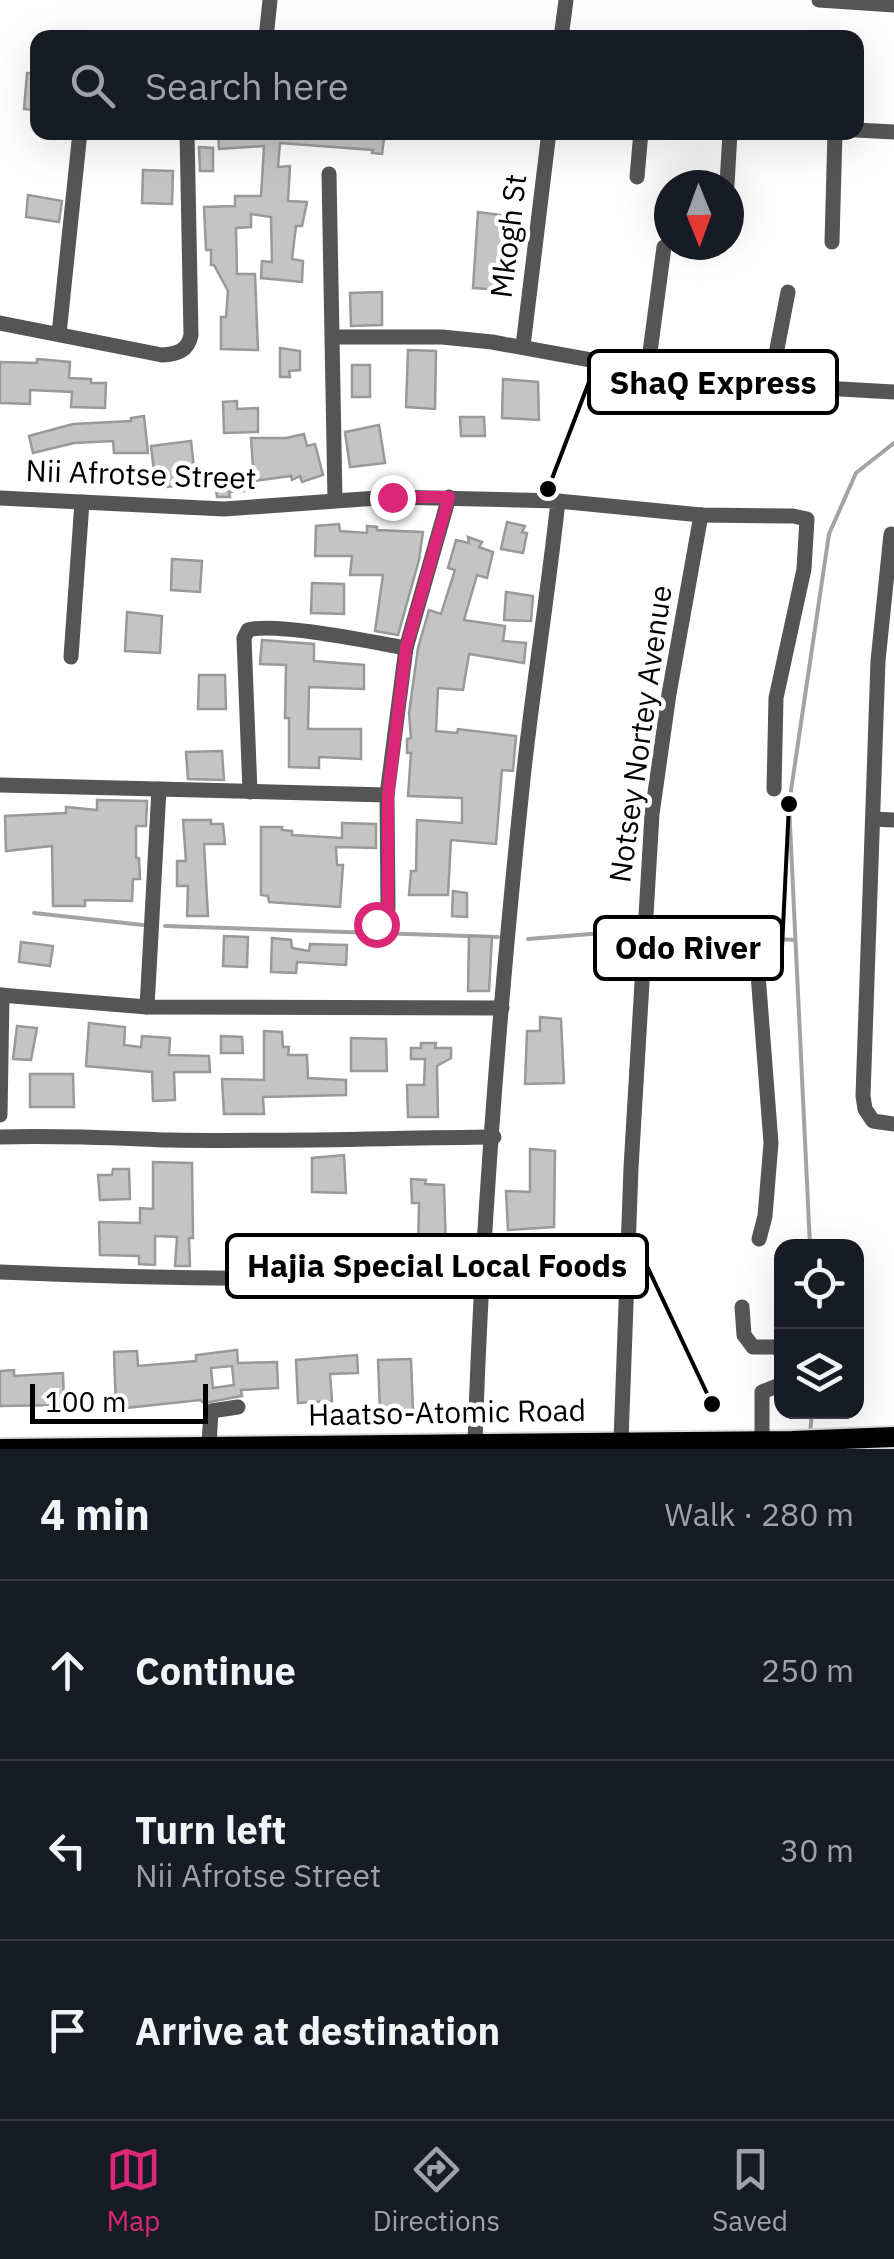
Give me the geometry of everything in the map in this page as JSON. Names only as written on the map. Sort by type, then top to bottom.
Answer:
[{"type":"main road","name":"Haatso-Atomic Road","points":[[0,1449],[476,1442],[706,1445],[894,1437]]},
{"type":"street","points":[[267,30],[270,0]]},
{"type":"street","points":[[563,30],[566,0]]},
{"type":"street","points":[[819,0],[894,5]]},
{"type":"street","points":[[864,130],[894,132]]},
{"type":"street","points":[[60,334],[79,140]]},
{"type":"street","points":[[0,323],[162,354],[175,354],[189,344],[187,140]]},
{"type":"street","name":"Mkogh St","points":[[524,346],[548,140]]},
{"type":"street","points":[[637,177],[641,140]]},
{"type":"street","points":[[728,170],[730,140]]},
{"type":"street","points":[[832,242],[835,140]]},
{"type":"street","points":[[329,174],[335,500]]},
{"type":"street","points":[[648,366],[662,260]]},
{"type":"street","points":[[770,385],[788,292]]},
{"type":"street","points":[[333,337],[442,338],[524,346],[613,364],[770,385],[894,392]]},
{"type":"street","points":[[376,924],[388,909],[388,795],[406,648],[449,497]]},
{"type":"street","name":"Nii Afrotse Street","points":[[0,498],[224,509],[335,500],[449,497],[558,501],[701,515],[803,516],[807,519],[804,569],[776,698],[774,790]]},
{"type":"street","points":[[476,1442],[482,1275],[502,1008],[533,692],[558,501]]},
{"type":"street","points":[[71,657],[82,502]]},
{"type":"street","name":"Notsey Nortey Avenue","points":[[621,1442],[642,948],[652,814],[701,515]]},
{"type":"street","points":[[891,534],[878,660],[863,1096],[865,1110],[873,1121],[894,1124]]},
{"type":"street","points":[[250,792],[244,638],[248,630],[296,632],[406,648]]},
{"type":"street","points":[[0,784],[388,795]]},
{"type":"street","points":[[147,1007],[159,789]]},
{"type":"street","points":[[874,819],[894,820]]},
{"type":"street","points":[[642,948],[743,960],[750,962],[758,974],[772,1143],[765,1216],[758,1239]]},
{"type":"street","points":[[0,1115],[1,995],[147,1007],[502,1008]]},
{"type":"street","points":[[0,1137],[316,1140],[494,1136]]},
{"type":"street","points":[[0,1272],[364,1279],[482,1275]]},
{"type":"street","points":[[742,1307],[747,1342],[774,1348]]},
{"type":"street","points":[[762,1441],[762,1392],[774,1387]]},
{"type":"street","points":[[209,1446],[210,1411],[238,1407]]},
{"type":"building","points":[[27,73],[30,73],[30,110],[24,109]]},
{"type":"building","points":[[218,140],[384,140],[382,154],[372,153],[373,150],[280,143],[278,167],[290,166],[288,201],[307,202],[302,226],[296,226],[292,259],[303,261],[302,282],[261,278],[262,261],[272,262],[271,217],[251,214],[251,227],[236,228],[237,274],[255,274],[258,350],[221,349],[221,317],[226,317],[228,291],[211,265],[211,250],[206,250],[204,207],[235,206],[235,196],[261,196],[264,146],[219,149]]},
{"type":"building","points":[[199,147],[213,148],[213,171],[200,171]]},
{"type":"building","points":[[143,170],[173,171],[172,204],[142,203]]},
{"type":"building","points":[[28,195],[62,201],[59,222],[26,217]]},
{"type":"building","points":[[478,212],[508,216],[506,236],[520,239],[518,258],[508,258],[506,290],[473,288]]},
{"type":"building","points":[[382,292],[382,325],[351,326],[350,293]]},
{"type":"building","points":[[280,348],[300,351],[300,370],[289,371],[290,377],[280,377]]},
{"type":"building","points":[[408,350],[436,351],[435,409],[406,407]]},
{"type":"building","points":[[37,359],[70,362],[69,378],[106,383],[105,408],[71,407],[72,392],[30,390],[30,404],[0,403],[0,362],[37,363]]},
{"type":"building","points":[[352,365],[370,365],[370,397],[352,397]]},
{"type":"building","points":[[503,379],[538,382],[539,420],[502,418]]},
{"type":"building","points":[[237,401],[237,409],[258,408],[258,432],[224,433],[223,402]]},
{"type":"building","points":[[144,416],[148,453],[114,453],[113,441],[74,443],[33,453],[29,436],[73,424],[131,421]]},
{"type":"building","points":[[460,417],[484,417],[485,436],[461,436]]},
{"type":"building","points":[[379,425],[385,463],[350,467],[345,432]]},
{"type":"building","points":[[304,434],[307,446],[315,444],[323,475],[302,482],[300,476],[292,480],[291,476],[254,481],[251,438]]},
{"type":"building","points":[[191,441],[195,477],[176,479],[177,486],[156,488],[151,446]]},
{"type":"building","points":[[242,474],[244,491],[217,497],[215,478]]},
{"type":"building","points":[[507,522],[525,526],[523,553],[501,549]]},
{"type":"building","points":[[339,524],[340,531],[367,533],[367,526],[423,532],[398,635],[375,631],[383,575],[350,575],[352,556],[315,556],[316,526]]},
{"type":"building","points":[[468,537],[493,552],[487,578],[477,575],[464,620],[505,626],[503,641],[526,643],[524,663],[469,654],[463,690],[438,688],[436,731],[457,733],[458,729],[516,736],[513,771],[502,770],[496,844],[451,840],[448,895],[409,895],[411,871],[416,871],[417,820],[462,823],[462,798],[408,796],[411,753],[407,753],[407,739],[411,738],[409,713],[418,648],[429,610],[441,614],[455,570],[448,568],[456,540],[469,543]]},
{"type":"building","points":[[172,559],[202,561],[200,592],[171,590]]},
{"type":"building","points":[[312,583],[344,584],[344,614],[311,613]]},
{"type":"building","points":[[506,592],[533,596],[531,621],[504,620]]},
{"type":"building","points":[[127,612],[162,616],[160,653],[125,651]]},
{"type":"building","points":[[262,640],[314,644],[314,661],[364,665],[364,689],[309,687],[308,729],[361,729],[361,759],[319,757],[319,768],[289,767],[286,665],[260,664]]},
{"type":"building","points":[[199,675],[225,675],[226,709],[198,709]]},
{"type":"building","points":[[222,751],[224,780],[188,779],[186,752]]},
{"type":"building","points":[[97,800],[147,801],[146,826],[136,826],[140,879],[133,879],[132,901],[85,900],[85,906],[53,906],[52,846],[6,851],[5,816],[66,813],[66,807],[97,810]]},
{"type":"building","points":[[183,820],[223,824],[225,844],[204,844],[208,916],[187,916],[188,886],[177,886],[177,861],[186,861]]},
{"type":"building","points":[[342,823],[376,824],[376,848],[336,847],[337,865],[343,865],[340,907],[269,902],[268,896],[261,895],[261,827],[282,827],[292,831],[292,835],[342,838]]},
{"type":"building","points":[[453,891],[467,893],[467,917],[452,916]]},
{"type":"building","points":[[224,936],[248,937],[247,967],[223,966]]},
{"type":"building","points":[[469,936],[492,937],[489,991],[468,991]]},
{"type":"building","points":[[272,938],[291,940],[292,948],[309,951],[310,944],[347,945],[346,965],[297,962],[296,973],[271,972]]},
{"type":"building","points":[[21,942],[53,946],[50,966],[19,962]]},
{"type":"building","points":[[540,1017],[561,1019],[564,1083],[525,1084],[527,1031],[540,1031]]},
{"type":"building","points":[[89,1023],[125,1027],[124,1045],[141,1047],[142,1036],[170,1038],[169,1055],[209,1056],[210,1072],[174,1072],[175,1100],[153,1101],[152,1072],[86,1066]]},
{"type":"building","points":[[17,1026],[37,1028],[31,1060],[13,1059]]},
{"type":"building","points":[[264,1031],[282,1032],[288,1055],[307,1055],[308,1078],[346,1080],[346,1095],[263,1097],[264,1114],[224,1114],[222,1079],[264,1080]]},
{"type":"building","points":[[221,1036],[242,1037],[243,1053],[221,1053]]},
{"type":"building","points":[[351,1038],[386,1039],[387,1071],[351,1071]]},
{"type":"building","points":[[421,1043],[451,1048],[451,1058],[437,1066],[438,1117],[408,1117],[407,1085],[424,1085],[425,1059],[411,1059],[411,1048],[421,1048]]},
{"type":"building","points":[[30,1074],[73,1074],[74,1107],[30,1107]]},
{"type":"building","points":[[530,1149],[555,1151],[554,1227],[508,1230],[506,1191],[530,1192]]},
{"type":"building","points":[[344,1155],[346,1193],[312,1192],[312,1158]]},
{"type":"building","points":[[153,1162],[192,1163],[190,1266],[175,1266],[177,1237],[155,1236],[155,1265],[139,1264],[139,1256],[100,1255],[99,1222],[140,1223],[140,1208],[153,1209]]},
{"type":"building","points":[[113,1169],[129,1169],[130,1199],[100,1200],[98,1175],[112,1175]]},
{"type":"building","points":[[411,1179],[444,1185],[446,1251],[418,1251],[419,1203],[412,1203]]},
{"type":"building","points":[[237,1350],[238,1363],[277,1362],[278,1388],[241,1390],[242,1396],[204,1403],[200,1400],[116,1409],[114,1352],[137,1351],[138,1366],[196,1361],[196,1355]],"holes":[[[232,1366],[234,1385],[213,1388],[211,1368]]]},
{"type":"building","points":[[357,1355],[358,1373],[330,1374],[332,1401],[298,1403],[296,1360]]},
{"type":"building","points":[[411,1359],[413,1410],[380,1412],[378,1360]]},
{"type":"building","points":[[14,1370],[14,1376],[63,1373],[64,1405],[0,1406],[0,1371]]},
{"type":"waterway","points":[[810,1239],[789,804],[829,534],[856,473],[894,443]]},
{"type":"waterway","points":[[34,913],[143,925]]},
{"type":"waterway","points":[[165,926],[498,937]]},
{"type":"waterway","points":[[528,939],[629,931]]},
{"type":"waterway","points":[[660,933],[795,940]]},
{"type":"waterway","points":[[810,1434],[811,1419]]},
{"type":"place","name":"ShaQ Express","points":[[548,489]]},
{"type":"place","name":"Odo River","points":[[789,804]]},
{"type":"place","name":"Hajia Special Local Foods","points":[[712,1404]]},
{"type":"route","points":[[376,924],[388,909],[388,795],[406,648],[449,497],[392,497]]}]
